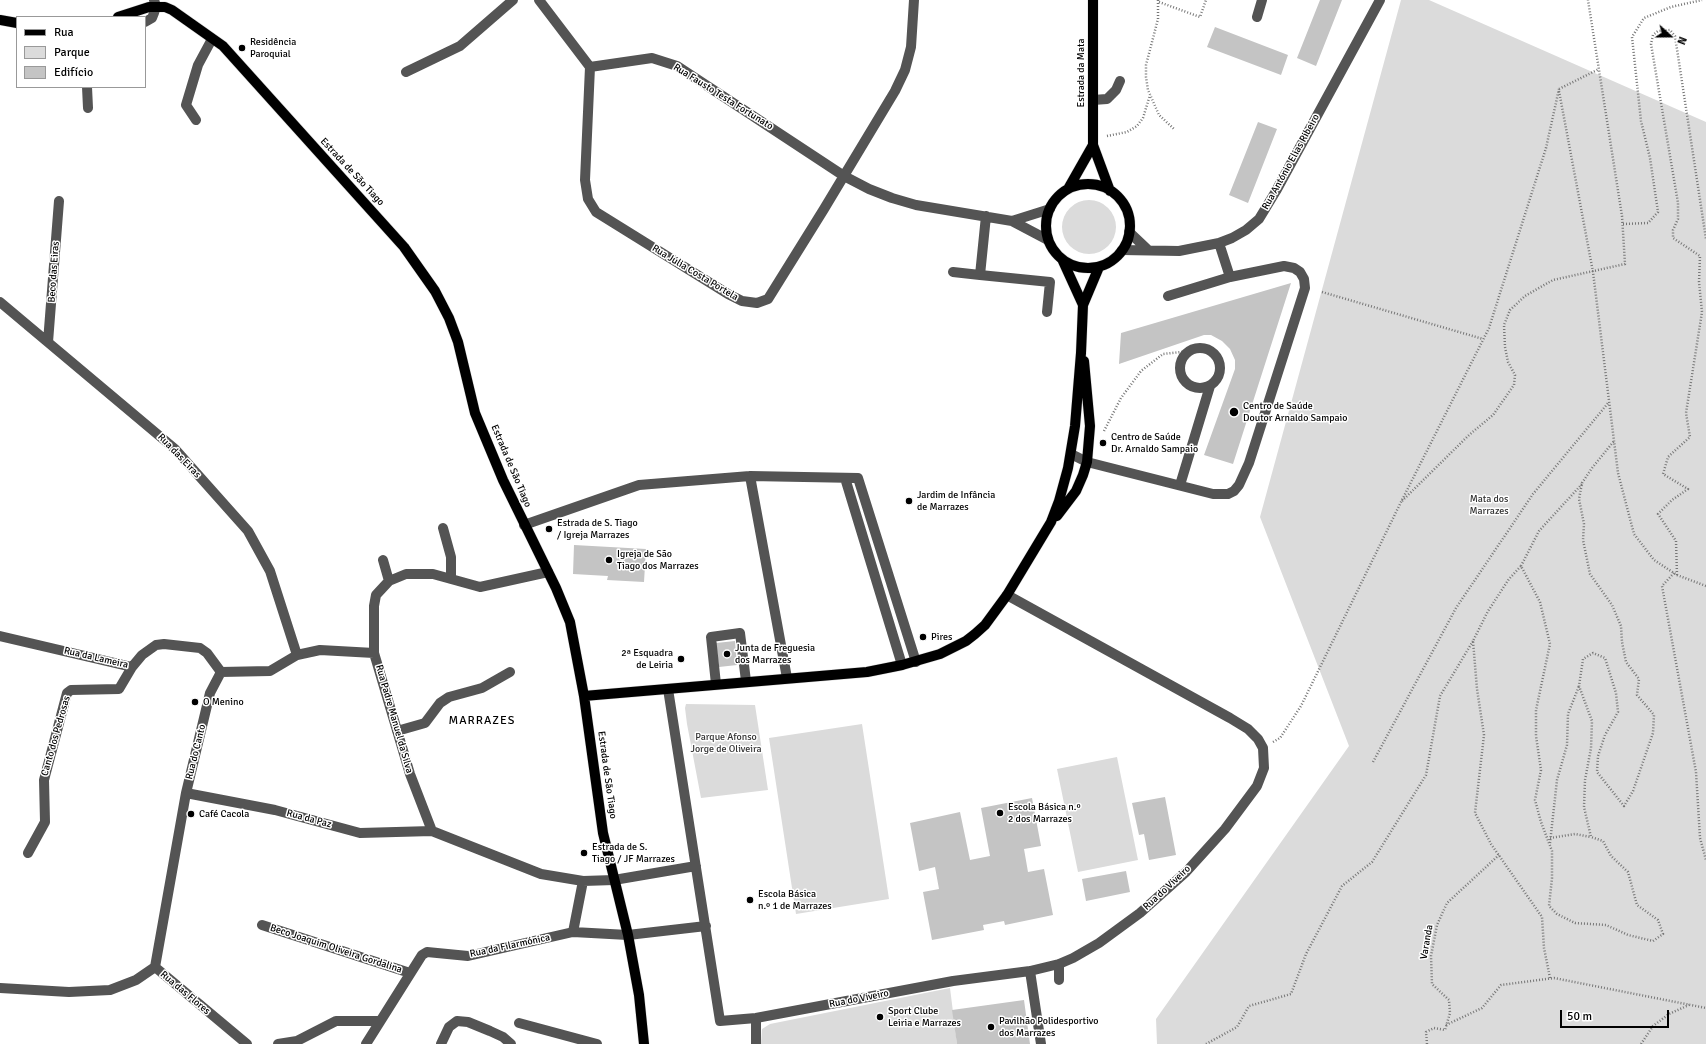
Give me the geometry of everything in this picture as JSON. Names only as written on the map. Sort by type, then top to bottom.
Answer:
[{"type":"main road","name":"Estrada da Mata","points":[[1093,0],[1093,145],[1110,191]]},
{"type":"main road","points":[[121,16],[155,3]]},
{"type":"main road","name":"Estrada de São Tiago","points":[[155,3],[172,10],[212,38],[235,58],[304,138],[404,247],[435,291],[449,318],[458,342],[475,413],[524,525],[567,611],[570,622],[584,696],[603,833],[628,935],[639,995],[644,1044]]},
{"type":"main road","points":[[0,20],[16,23]]},
{"type":"main road","name":"Estrada da Mata","points":[[1068,189],[1093,145]]},
{"type":"main road","points":[[1089,184],[1100,186],[1110,191],[1119,199],[1125,208],[1129,220],[1129,232],[1122,250],[1114,258],[1099,267],[1083,268],[1072,265],[1062,259],[1054,251],[1048,240],[1046,219],[1057,198],[1068,189],[1089,184]]},
{"type":"main road","points":[[1062,259],[1083,304]]},
{"type":"main road","points":[[1051,522],[1065,482],[1071,454],[1082,353],[1083,304],[1099,267]]},
{"type":"main road","points":[[584,696],[867,672],[916,662],[940,654],[966,641],[985,625],[1007,595],[1051,522],[1076,491],[1083,475],[1087,462],[1090,426],[1085,362],[1082,353]]},
{"type":"street","points":[[406,72],[460,46],[513,0]]},
{"type":"street","points":[[539,0],[590,67]]},
{"type":"street","name":"Rua Júlia Costa Portela","points":[[590,67],[585,180],[588,199],[596,212],[728,294],[742,301],[757,303],[768,298],[895,91],[905,70],[912,47],[914,0]]},
{"type":"street","points":[[1257,17],[1262,0]]},
{"type":"street","name":"Rua António Elias Ribeiro","points":[[1122,250],[1179,251],[1219,243],[1246,230],[1259,219],[1276,191],[1380,0]]},
{"type":"street","points":[[146,21],[152,18],[155,3]]},
{"type":"street","points":[[196,120],[186,106],[198,65],[212,38]]},
{"type":"street","name":"Rua Fausto Testa Fortunato","points":[[590,67],[652,58],[677,66],[844,176],[892,198],[916,205],[1012,221]]},
{"type":"street","points":[[1093,100],[1107,99],[1116,90],[1120,81]]},
{"type":"street","points":[[87,88],[88,108]]},
{"type":"street","name":"Beco das Eiras","points":[[48,342],[59,201]]},
{"type":"street","points":[[1012,221],[1050,209]]},
{"type":"street","points":[[980,275],[986,216]]},
{"type":"street","points":[[1012,221],[1048,240]]},
{"type":"street","points":[[1129,232],[1148,250]]},
{"type":"street","points":[[1219,243],[1230,277]]},
{"type":"street","points":[[1071,454],[1087,462],[1221,495],[1234,491],[1239,485],[1248,463],[1305,288],[1304,279],[1300,272],[1294,268],[1284,266],[1230,277],[1168,296]]},
{"type":"street","points":[[953,272],[1050,282],[1047,312]]},
{"type":"street","name":"Rua das Eiras","points":[[0,302],[175,449],[248,531],[270,571],[297,655]]},
{"type":"street","points":[[1180,485],[1210,386],[1219,373],[1218,360],[1209,351],[1203,348],[1190,351],[1181,361],[1180,374],[1183,380],[1193,388],[1200,389],[1210,386]]},
{"type":"street","points":[[750,476],[787,678]]},
{"type":"street","points":[[524,525],[639,484],[750,476],[858,478],[916,662]]},
{"type":"street","points":[[845,478],[902,665]]},
{"type":"street","points":[[443,528],[451,557],[451,578]]},
{"type":"street","points":[[383,560],[389,581]]},
{"type":"street","name":"Rua Padre Manuel da Silva","points":[[432,832],[410,774],[374,653],[374,606],[376,595],[389,581],[406,574],[420,573],[451,578],[480,587],[548,572]]},
{"type":"street","points":[[1007,595],[1230,718],[1248,729],[1258,739],[1263,748]]},
{"type":"street","points":[[716,684],[711,637],[740,633],[746,682]]},
{"type":"street","name":"Rua da Lameira","points":[[0,636],[132,667],[142,655],[156,645],[164,644],[200,648],[207,653],[221,672]]},
{"type":"street","points":[[221,672],[270,671],[297,655],[320,650],[374,653]]},
{"type":"street","name":"Canto dos Pedrosas","points":[[28,853],[44,822],[44,780],[67,693],[71,690],[119,689],[132,667]]},
{"type":"street","name":"Rua do Canto","points":[[155,967],[186,793],[210,693],[221,672]]},
{"type":"street","points":[[397,731],[424,723],[440,703],[448,697],[482,688],[510,672]]},
{"type":"street","points":[[668,689],[706,926]]},
{"type":"street","name":"Rua do Viveiro","points":[[706,926],[720,1021],[756,1018],[953,981],[1030,971],[1059,964],[1099,943],[1140,913],[1186,872],[1225,829],[1257,786],[1264,768],[1263,748]]},
{"type":"street","name":"Rua da Paz","points":[[186,793],[275,810],[360,833],[432,832]]},
{"type":"street","points":[[432,832],[541,874],[583,881],[614,880],[696,866]]},
{"type":"street","points":[[573,932],[583,881]]},
{"type":"street","name":"Beco Joaquim Oliveira Gordalina","points":[[262,925],[410,973]]},
{"type":"street","name":"Rua da Filarmónica","points":[[366,1044],[410,973],[422,955],[427,952],[468,956],[573,932],[628,935],[706,926]]},
{"type":"street","points":[[1059,964],[1059,980]]},
{"type":"street","name":"Rua das Flores","points":[[0,988],[69,992],[110,990],[136,980],[155,967],[247,1044]]},
{"type":"street","points":[[1030,971],[1041,1044]]},
{"type":"street","points":[[756,1018],[756,1044]]},
{"type":"street","points":[[278,1044],[297,1041],[336,1021],[380,1021]]},
{"type":"street","points":[[440,1044],[449,1027],[457,1021],[490,1031],[503,1037],[511,1044]]},
{"type":"street","points":[[519,1023],[598,1044]]},
{"type":"path","points":[[1174,129],[1159,115],[1150,95],[1146,77],[1146,65],[1157,24],[1158,1],[1200,17],[1206,0]]},
{"type":"path","points":[[1400,502],[1469,435],[1493,415],[1514,386],[1515,375],[1508,362],[1505,347],[1504,325],[1510,310],[1525,296],[1553,280],[1625,264],[1623,224],[1588,0]]},
{"type":"path","points":[[1623,224],[1648,223],[1658,212],[1650,158],[1641,122],[1632,37],[1644,18],[1671,7],[1702,0]]},
{"type":"path","points":[[1706,239],[1674,36],[1670,30],[1658,31],[1654,35],[1651,44],[1678,203],[1678,219],[1673,230],[1673,238],[1700,256],[1699,282],[1702,312],[1686,413],[1690,437],[1668,457],[1663,474],[1688,489],[1672,500],[1658,514],[1676,541],[1676,574],[1662,586],[1696,772],[1700,838],[1706,860]]},
{"type":"path","points":[[1559,89],[1599,69]]},
{"type":"path","points":[[1559,89],[1593,272],[1618,473],[1634,534],[1654,560],[1676,574],[1706,586]]},
{"type":"path","points":[[1263,748],[1280,738],[1301,706],[1400,502],[1489,328],[1546,148],[1559,89]]},
{"type":"path","points":[[1107,136],[1127,132],[1137,126],[1144,118],[1150,95]]},
{"type":"path","points":[[1322,292],[1483,338]]},
{"type":"path","points":[[1104,431],[1121,398],[1140,371],[1164,354],[1175,351],[1190,351]]},
{"type":"path","points":[[1373,762],[1456,608],[1533,494],[1609,402]]},
{"type":"path","points":[[1206,1044],[1238,1027],[1249,1006],[1291,994],[1306,954],[1342,886],[1372,862],[1426,775],[1440,696],[1473,641],[1488,611],[1509,579],[1521,566],[1539,531],[1582,483],[1614,441]]},
{"type":"path","points":[[1550,845],[1557,780],[1568,745],[1568,714],[1579,686],[1583,659],[1593,653],[1605,658],[1616,693],[1618,712],[1605,735],[1598,756],[1597,772],[1624,806],[1633,791],[1653,733],[1654,715],[1637,695],[1640,679],[1626,662],[1622,642],[1621,626],[1612,605],[1590,574],[1583,540],[1584,524],[1579,499],[1582,483]]},
{"type":"path","points":[[1521,566],[1540,602],[1550,644],[1536,710],[1536,736],[1541,770],[1535,800],[1552,851],[1552,878],[1549,906],[1557,914],[1576,923],[1606,925],[1628,935],[1653,941],[1663,934],[1658,920],[1637,905],[1628,872],[1611,856],[1603,841],[1575,834],[1550,838]]},
{"type":"path","points":[[1473,641],[1477,689],[1484,735],[1475,813],[1491,844],[1542,917],[1544,948],[1550,978]]},
{"type":"path","points":[[1579,686],[1592,721],[1591,748],[1585,780],[1584,807],[1591,837]]},
{"type":"path","name":"Varanda","points":[[1446,1025],[1450,1013],[1449,1000],[1432,984],[1431,956],[1437,925],[1447,902],[1499,855]]},
{"type":"path","points":[[1427,1044],[1426,1032],[1434,1028],[1445,1030],[1446,1025],[1482,1008],[1501,985],[1550,978],[1706,1008]]},
{"type":"path","points":[[1641,1044],[1653,1026],[1669,1014],[1690,1005]]},
{"type":"green space","name":"Mata dos Marrazes","points":[[1401,0],[1429,0],[1706,122],[1706,1044],[1157,1044],[1156,1019],[1349,746],[1260,517]]},
{"type":"green space","points":[[1084,200],[1094,200],[1104,204],[1112,212],[1116,222],[1116,232],[1112,242],[1104,250],[1094,254],[1084,254],[1074,250],[1066,242],[1062,232],[1062,222],[1066,212],[1074,204]]},
{"type":"green space","name":"Parque Afonso Jorge de Oliveira","points":[[686,704],[755,705],[768,790],[701,798],[687,724]]},
{"type":"green space","points":[[862,724],[889,899],[796,914],[769,738]]},
{"type":"green space","points":[[1117,757],[1138,860],[1078,872],[1057,769]]},
{"type":"green space","name":"Sport Clube Leiria e Marrazes","points":[[950,988],[957,1044],[761,1044],[762,1029],[770,1024]]},
{"type":"building","points":[[1320,0],[1342,0],[1316,66],[1297,58]]},
{"type":"building","points":[[1215,27],[1288,55],[1281,75],[1207,47]]},
{"type":"building","points":[[1258,122],[1277,129],[1248,203],[1229,195]]},
{"type":"building","name":"Centro de Saúde Doutor Arnaldo Sampaio","points":[[1291,283],[1233,464],[1204,455],[1235,369],[1235,360],[1230,349],[1222,341],[1211,335],[1204,335],[1119,364],[1121,333]]},
{"type":"building","name":"Igreja de São Tiago dos Marrazes","points":[[574,545],[646,549],[644,582],[607,580],[608,576],[573,574]]},
{"type":"building","name":"Junta de Freguesia dos Marrazes","points":[[735,641],[737,665],[719,667],[716,643]]},
{"type":"building","points":[[1165,797],[1176,855],[1149,860],[1144,834],[1139,835],[1132,803]]},
{"type":"building","points":[[1032,798],[1041,846],[1024,849],[1028,872],[1044,869],[1053,915],[1005,925],[1004,921],[983,925],[984,930],[932,940],[923,892],[939,889],[935,867],[919,871],[910,823],[960,812],[970,860],[990,856],[981,808]]},
{"type":"building","points":[[1126,871],[1130,892],[1086,901],[1082,879]]},
{"type":"building","name":"Pavilhão Polidesportivo dos Marrazes","points":[[1024,1000],[1030,1044],[957,1044],[952,1010]]},
{"type":"place","name":"Residência Paroquial","points":[[242,48]]},
{"type":"place","name":"Centro de Saúde Doutor Arnaldo Sampaio","points":[[1234,412]]},
{"type":"place","name":"Centro de Saúde Dr. Arnaldo Sampaio","points":[[1103,443]]},
{"type":"place","name":"Jardim de Infância de Marrazes","points":[[909,501]]},
{"type":"place","name":"Estrada de S. Tiago / Igreja Marrazes","points":[[549,529]]},
{"type":"place","name":"Igreja de São Tiago dos Marrazes","points":[[609,560]]},
{"type":"place","name":"Pires","points":[[923,637]]},
{"type":"place","name":"Junta de Freguesia dos Marrazes","points":[[727,654]]},
{"type":"place","name":"2ª Esquadra de Leiria","points":[[681,659]]},
{"type":"place","name":"O Menino","points":[[195,702]]},
{"type":"place","name":"Escola Básica n.º 2 dos Marrazes","points":[[1000,813]]},
{"type":"place","name":"Café Cacola","points":[[191,814]]},
{"type":"place","name":"Estrada de S. Tiago / JF Marrazes","points":[[584,853]]},
{"type":"place","name":"Escola Básica n.º 1 de Marrazes","points":[[750,900]]},
{"type":"place","name":"Sport Clube Leiria e Marrazes","points":[[880,1017]]},
{"type":"place","name":"Pavilhão Polidesportivo dos Marrazes","points":[[991,1027]]},
{"type":"district","name":"MARRAZES","points":[[482,721]]}]
